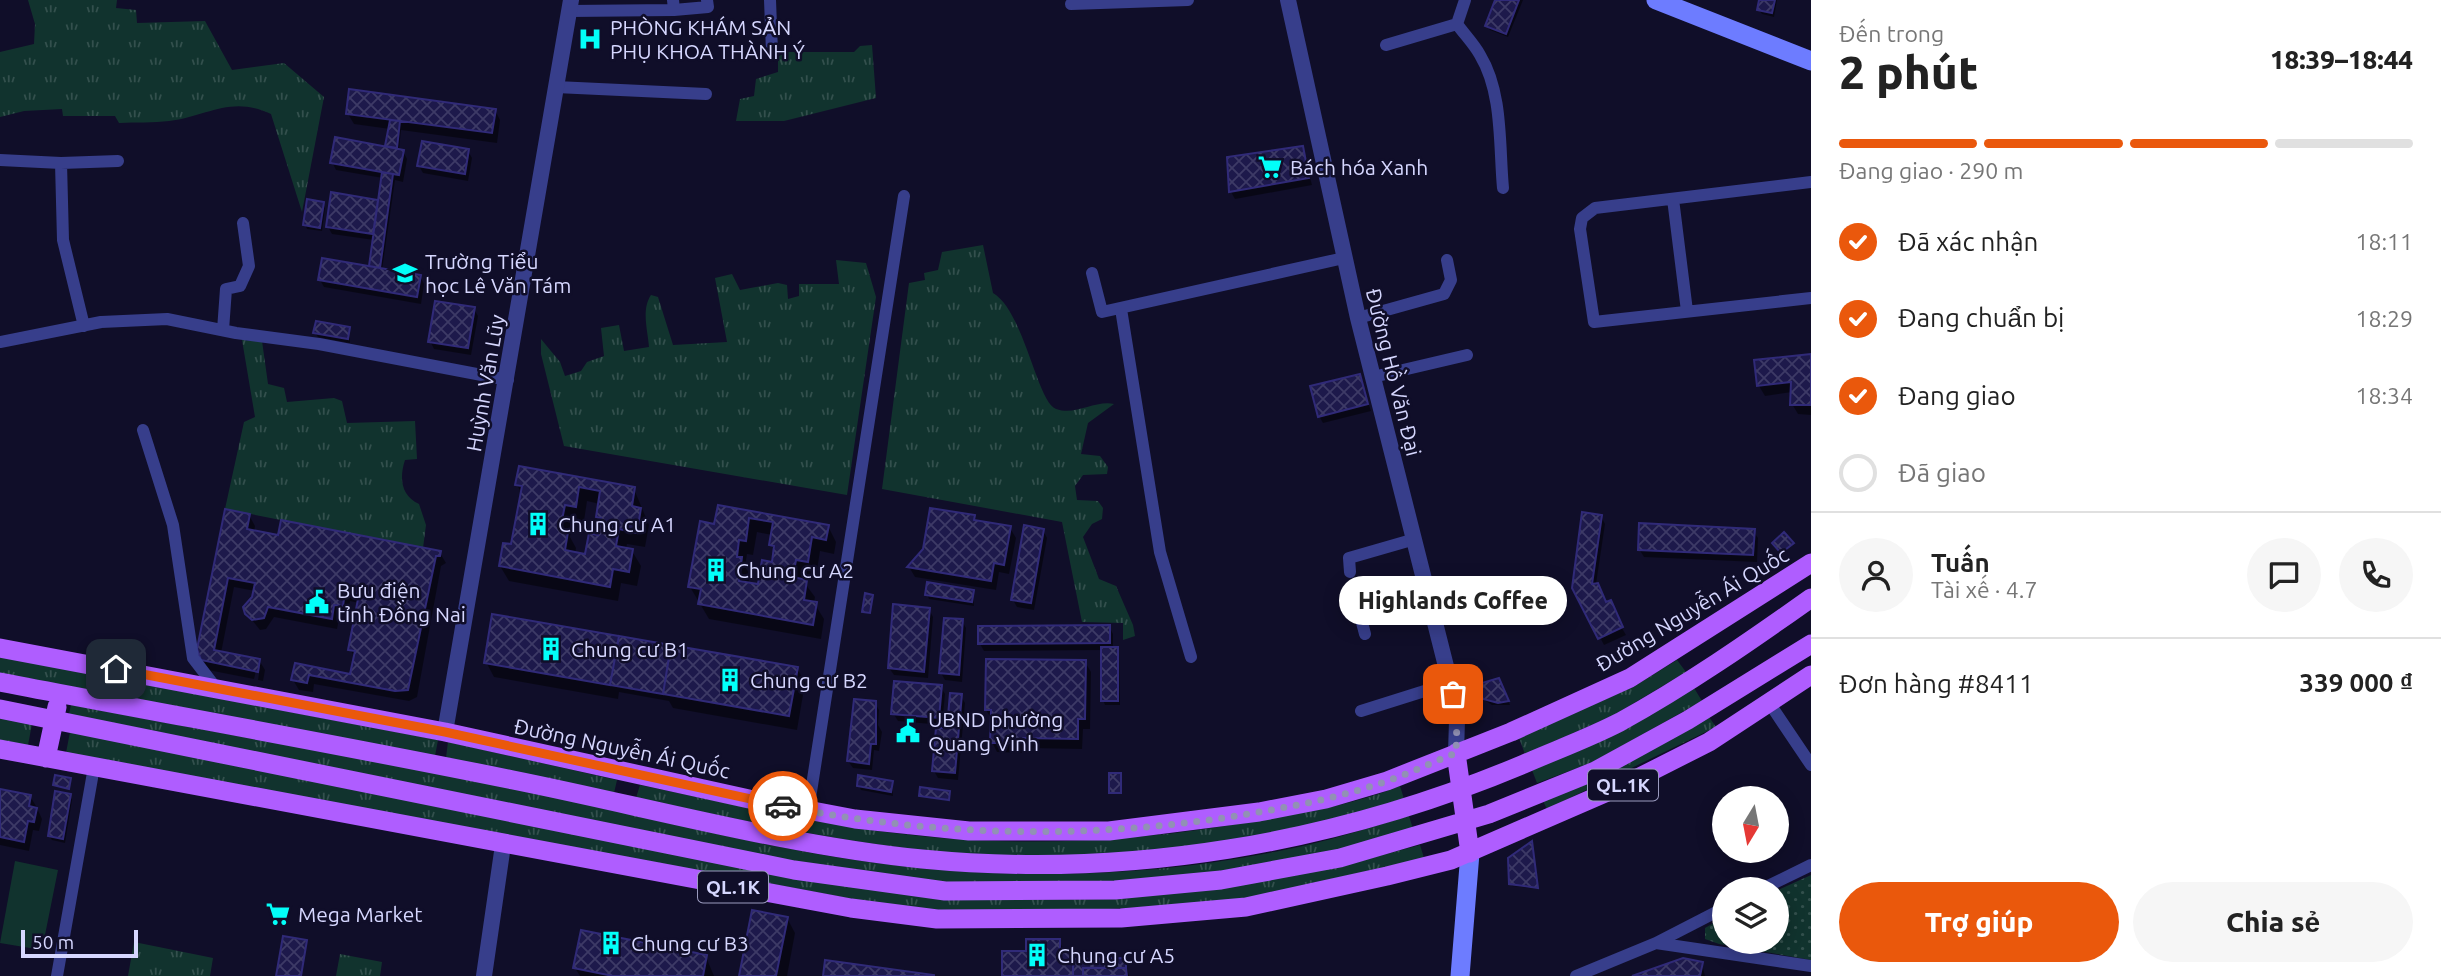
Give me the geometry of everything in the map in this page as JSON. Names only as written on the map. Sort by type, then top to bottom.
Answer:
[{"type":"main road","points":[[1662,1],[1811,61]]},
{"type":"main road","name":"Đường Nguyễn Ái Quốc","points":[[0,648],[445,732],[808,811],[968,831],[1063,833],[1133,830],[1205,821],[1326,799],[1387,781],[1511,732],[1630,678],[1811,563]]},
{"type":"main road","name":"QL.1K","points":[[0,682],[438,766],[853,851],[979,863],[1080,865],[1179,857],[1283,841],[1462,790],[1615,724],[1725,658],[1808,602]]},
{"type":"main road","points":[[1702,634],[1725,658]]},
{"type":"main road","name":"QL.1K","points":[[0,709],[794,870],[945,891],[1115,890],[1221,880],[1340,858],[1468,821],[1595,771],[1811,644]]},
{"type":"main road","name":"QL.1K","points":[[0,749],[851,908],[937,919],[1092,919],[1246,907],[1387,876],[1470,853],[1639,777],[1709,742],[1811,676]]},
{"type":"main road","points":[[1748,682],[1770,704]]},
{"type":"main road","points":[[46,758],[59,694]]},
{"type":"main road","points":[[438,766],[445,732]]},
{"type":"main road","points":[[1456,753],[1468,821],[1470,853],[1460,976]]},
{"type":"main road","points":[[624,804],[631,774]]},
{"type":"street","points":[[570,6],[708,7],[707,0]]},
{"type":"street","points":[[770,0],[772,52]]},
{"type":"street","points":[[1072,4],[1188,0]]},
{"type":"street","name":"Đường Hồ Văn Đại","points":[[1287,0],[1358,318],[1450,683],[1457,720],[1456,753]]},
{"type":"street","points":[[1457,24],[1465,0]]},
{"type":"street","name":"Huỳnh Văn Lũy","points":[[445,732],[508,380],[570,6]]},
{"type":"street","points":[[1387,45],[1457,24]]},
{"type":"street","points":[[1457,24],[1480,55],[1491,80],[1496,101],[1503,188]]},
{"type":"street","points":[[556,87],[706,94]]},
{"type":"street","points":[[0,160],[61,163],[118,161]]},
{"type":"street","points":[[61,163],[63,240],[84,326]]},
{"type":"street","points":[[1811,182],[1595,208],[1585,214],[1580,229],[1594,322],[1811,298]]},
{"type":"street","points":[[808,811],[904,196]]},
{"type":"street","points":[[1672,199],[1687,311]]},
{"type":"street","points":[[223,330],[225,291],[240,286],[248,269],[243,223]]},
{"type":"street","points":[[1092,273],[1100,311],[1121,309],[1344,258]]},
{"type":"street","points":[[1358,318],[1444,295],[1451,281],[1447,260]]},
{"type":"street","points":[[1121,309],[1160,552],[1191,657]]},
{"type":"street","points":[[0,342],[133,319],[167,319],[319,344],[508,380]]},
{"type":"street","points":[[1373,377],[1467,355]]},
{"type":"street","points":[[143,430],[173,525],[194,659],[216,688]]},
{"type":"street","points":[[1350,572],[1349,558],[1415,540]]},
{"type":"street","points":[[1365,634],[1359,611],[1428,594]]},
{"type":"street","points":[[1361,711],[1450,683]]},
{"type":"street","points":[[1770,704],[1811,765]]},
{"type":"street","points":[[57,976],[94,768]]},
{"type":"street","points":[[484,976],[503,845]]},
{"type":"street","points":[[1786,877],[1811,864]]},
{"type":"street","points":[[1576,976],[1656,943],[1712,914]]},
{"type":"street","points":[[1656,943],[1811,966]]},
{"type":"green space","points":[[28,0],[117,0],[116,8],[136,10],[137,23],[205,21],[232,70],[284,63],[324,97],[302,212],[271,114],[257,109],[244,106],[220,108],[169,121],[119,123],[115,116],[63,116],[62,109],[24,111],[0,117],[0,52],[34,44],[35,24]]},
{"type":"green space","points":[[872,45],[876,98],[784,121],[736,121],[740,99],[754,96],[756,79],[778,72],[778,57],[786,52],[854,52],[860,46]]},
{"type":"green space","points":[[983,245],[993,293],[1004,303],[1013,318],[1049,403],[1063,411],[1114,404],[1088,423],[1081,454],[1100,456],[1108,467],[1107,474],[1083,475],[1075,486],[1077,500],[1098,501],[1103,508],[1102,519],[1092,524],[1083,537],[1099,579],[1116,586],[1135,636],[1123,640],[1123,623],[1082,622],[1062,522],[882,489],[909,283],[925,280],[924,273],[938,270],[942,252]]},
{"type":"green space","points":[[836,260],[866,263],[876,297],[847,495],[564,446],[541,354],[541,339],[560,362],[565,376],[581,371],[587,362],[604,356],[601,328],[619,325],[624,351],[649,347],[646,307],[651,295],[658,297],[673,345],[727,342],[715,278],[732,274],[740,290],[778,283],[787,285],[788,299],[799,296],[799,284],[839,284]]},
{"type":"green space","points":[[242,340],[262,341],[268,384],[284,388],[287,402],[334,398],[342,401],[347,423],[415,421],[417,459],[405,460],[402,480],[408,496],[419,504],[426,525],[423,548],[225,509],[244,422],[255,417]]},
{"type":"green space","points":[[0,657],[438,740],[435,756],[0,673]]},
{"type":"green space","points":[[1677,660],[1686,672],[1612,716],[1525,754],[1519,738],[1635,686]]},
{"type":"green space","points":[[1694,688],[1702,701],[1591,763],[1537,783],[1532,770]]},
{"type":"green space","points":[[71,705],[459,778],[770,845],[908,867],[1016,874],[1070,874],[1178,867],[1284,850],[1409,816],[1413,829],[1337,850],[1216,872],[1116,881],[946,883],[783,859],[69,714]]},
{"type":"green space","points":[[1709,717],[1716,727],[1547,809],[1543,801],[1598,779]]},
{"type":"green space","points":[[0,718],[32,724],[28,745],[0,740]]},
{"type":"green space","points":[[70,732],[775,875],[944,900],[1120,899],[1341,866],[1420,845],[1424,858],[1245,899],[1092,910],[937,910],[853,899],[66,753]]},
{"type":"green space","points":[[448,742],[617,780],[614,793],[446,758]]},
{"type":"green space","points":[[640,785],[763,811],[887,832],[970,840],[1042,842],[1149,836],[1220,827],[1328,808],[1400,786],[1404,799],[1308,827],[1233,841],[1145,852],[1011,856],[887,846],[779,827],[636,798]]},
{"type":"green space","points":[[15,861],[58,870],[42,950],[0,943]]},
{"type":"green space","points":[[1811,875],[1811,960],[1776,954],[1789,954],[1789,885]]},
{"type":"green space","points":[[1712,924],[1712,942],[1705,939],[1705,928]]},
{"type":"green space","points":[[134,942],[213,958],[210,976],[128,976]]},
{"type":"green space","points":[[340,954],[382,962],[380,976],[336,976]]},
{"type":"building","points":[[1495,0],[1519,0],[1506,34],[1485,26]]},
{"type":"building","points":[[1759,0],[1775,0],[1772,13],[1757,10]]},
{"type":"building","points":[[349,89],[496,109],[492,133],[346,114]]},
{"type":"building","points":[[390,120],[400,121],[397,148],[385,146]]},
{"type":"building","points":[[335,137],[404,150],[399,175],[330,163]]},
{"type":"building","points":[[422,141],[469,149],[465,174],[417,166]]},
{"type":"building","name":"Bách hóa Xanh","points":[[1303,146],[1309,178],[1229,192],[1227,157]]},
{"type":"building","points":[[382,172],[393,174],[380,268],[369,266]]},
{"type":"building","points":[[331,192],[378,200],[373,234],[326,227]]},
{"type":"building","points":[[307,199],[324,202],[320,228],[303,225]]},
{"type":"building","points":[[322,258],[421,275],[417,297],[318,280]]},
{"type":"building","points":[[435,301],[475,307],[468,348],[428,342]]},
{"type":"building","points":[[316,321],[350,327],[348,339],[313,333]]},
{"type":"building","points":[[1811,354],[1811,405],[1790,405],[1791,382],[1757,386],[1754,360]]},
{"type":"building","points":[[1360,374],[1368,404],[1318,417],[1310,386]]},
{"type":"building","name":"Chung cư A1","points":[[519,466],[635,487],[632,506],[641,508],[637,533],[619,529],[616,546],[633,549],[629,572],[613,569],[610,587],[499,566],[503,543],[511,544],[522,486],[515,485]],"holes":[[[579,487],[600,491],[596,517],[601,518],[598,535],[589,533],[585,554],[565,550],[568,532],[560,530],[565,505],[576,507]]]},
{"type":"building","name":"Chung cư A2","points":[[718,505],[829,525],[826,540],[812,537],[808,562],[796,560],[793,577],[807,580],[804,600],[817,602],[813,625],[698,604],[701,589],[688,587],[700,521],[714,524]],"holes":[[[749,518],[773,522],[769,545],[774,546],[772,562],[762,560],[758,584],[739,581],[742,557],[737,557],[739,540],[746,541]]]},
{"type":"building","points":[[930,508],[975,515],[974,520],[1011,526],[1004,565],[994,563],[991,581],[907,567],[923,549]]},
{"type":"building","name":"Bưu điện tỉnh Đồng Nai","points":[[225,509],[250,514],[247,529],[278,535],[281,520],[441,551],[440,556],[436,556],[408,690],[395,691],[309,675],[307,683],[291,680],[295,663],[350,674],[355,651],[348,650],[359,594],[345,592],[343,606],[334,605],[332,619],[268,607],[264,618],[252,620],[245,614],[243,607],[252,597],[255,583],[228,578],[214,650],[260,659],[258,672],[201,660],[197,649]]},
{"type":"building","points":[[1582,512],[1602,515],[1592,584],[1598,583],[1606,602],[1611,600],[1623,627],[1598,639],[1572,588]]},
{"type":"building","points":[[1639,523],[1755,529],[1753,555],[1638,550]]},
{"type":"building","points":[[1024,525],[1044,529],[1031,603],[1011,600]]},
{"type":"building","points":[[1784,532],[1794,543],[1781,553],[1772,543]]},
{"type":"building","points":[[1492,580],[1518,581],[1517,589],[1492,589]]},
{"type":"building","points":[[927,582],[974,590],[972,602],[925,595]]},
{"type":"building","points":[[865,593],[873,595],[870,613],[862,612]]},
{"type":"building","points":[[893,604],[930,608],[924,672],[888,668]]},
{"type":"building","name":"Chung cư B1","points":[[492,614],[619,636],[610,685],[484,663]]},
{"type":"building","points":[[944,618],[963,619],[959,675],[939,673]]},
{"type":"building","points":[[1110,625],[1110,643],[978,644],[978,626]]},
{"type":"building","points":[[619,636],[671,645],[663,694],[610,685]]},
{"type":"building","name":"Chung cư B2","points":[[671,645],[798,667],[789,716],[663,694]]},
{"type":"building","points":[[1101,647],[1118,647],[1118,701],[1101,701]]},
{"type":"building","points":[[986,659],[1086,660],[1085,719],[1078,719],[1078,739],[1023,738],[1023,743],[990,743],[991,710],[985,710]]},
{"type":"building","points":[[1499,678],[1509,701],[1498,703],[1483,699],[1475,685]]},
{"type":"building","points":[[894,681],[942,685],[939,718],[891,714]]},
{"type":"building","points":[[950,693],[962,694],[955,773],[932,771],[936,728],[947,728]]},
{"type":"building","points":[[854,699],[876,701],[876,744],[871,744],[869,764],[847,761]]},
{"type":"building","points":[[1109,773],[1121,773],[1121,793],[1109,793]]},
{"type":"building","points":[[55,775],[71,778],[69,789],[53,785]]},
{"type":"building","points":[[858,775],[893,781],[891,792],[857,786]]},
{"type":"building","points":[[920,787],[950,791],[949,800],[919,796]]},
{"type":"building","points":[[0,789],[31,795],[29,806],[37,808],[34,822],[28,821],[24,842],[0,837]]},
{"type":"building","points":[[55,791],[71,794],[63,839],[48,836]]},
{"type":"building","points":[[1532,841],[1538,888],[1509,884],[1508,858]]},
{"type":"building","points":[[752,910],[788,917],[776,976],[739,976]]},
{"type":"building","name":"Chung cư B3","points":[[581,930],[707,955],[703,976],[613,976],[573,968]]},
{"type":"building","points":[[283,936],[307,940],[301,976],[276,976]]},
{"type":"building","name":"Chung cư A5","points":[[1026,939],[1060,939],[1060,951],[1073,951],[1073,976],[1002,976],[1002,951],[1026,951]]},
{"type":"building","points":[[1126,958],[1126,968],[1083,968],[1083,976],[1073,976],[1073,959]]},
{"type":"building","points":[[1683,958],[1703,962],[1700,976],[1632,976]]},
{"type":"building","points":[[825,960],[934,975],[934,976],[823,976]]},
{"type":"building","name":"Chung cư A5","points":[[1083,968],[1126,968],[1127,976],[1083,976]]},
{"type":"way so far","points":[[783,806],[913,826],[968,831],[1063,833],[1133,830],[1259,812],[1326,799],[1387,781],[1456,753],[1457,720],[1453,694]]},
{"type":"place","name":"PHÒNG KHÁM SẢN PHỤ KHOA THÀNH Ý","points":[[590,39]]},
{"type":"place","name":"Bách hóa Xanh","points":[[1270,167]]},
{"type":"place","name":"Trường Tiểu học Lê Văn Tám","points":[[405,273]]},
{"type":"place","name":"Chung cư A1","points":[[538,524]]},
{"type":"place","name":"Chung cư A2","points":[[716,570]]},
{"type":"place","name":"Bưu điện tỉnh Đồng Nai","points":[[317,602]]},
{"type":"place","name":"Chung cư B1","points":[[551,649]]},
{"type":"place","name":"Chung cư B2","points":[[730,680]]},
{"type":"place","name":"Highlands Coffee","points":[[1453,694]]},
{"type":"place","name":"UBND phường Quang Vinh","points":[[908,731]]},
{"type":"place","name":"Mega Market","points":[[278,914]]},
{"type":"place","name":"Chung cư B3","points":[[611,943]]},
{"type":"place","name":"Chung cư A5","points":[[1037,955]]},
{"type":"route","points":[[116,669],[445,732],[783,806]]}]
